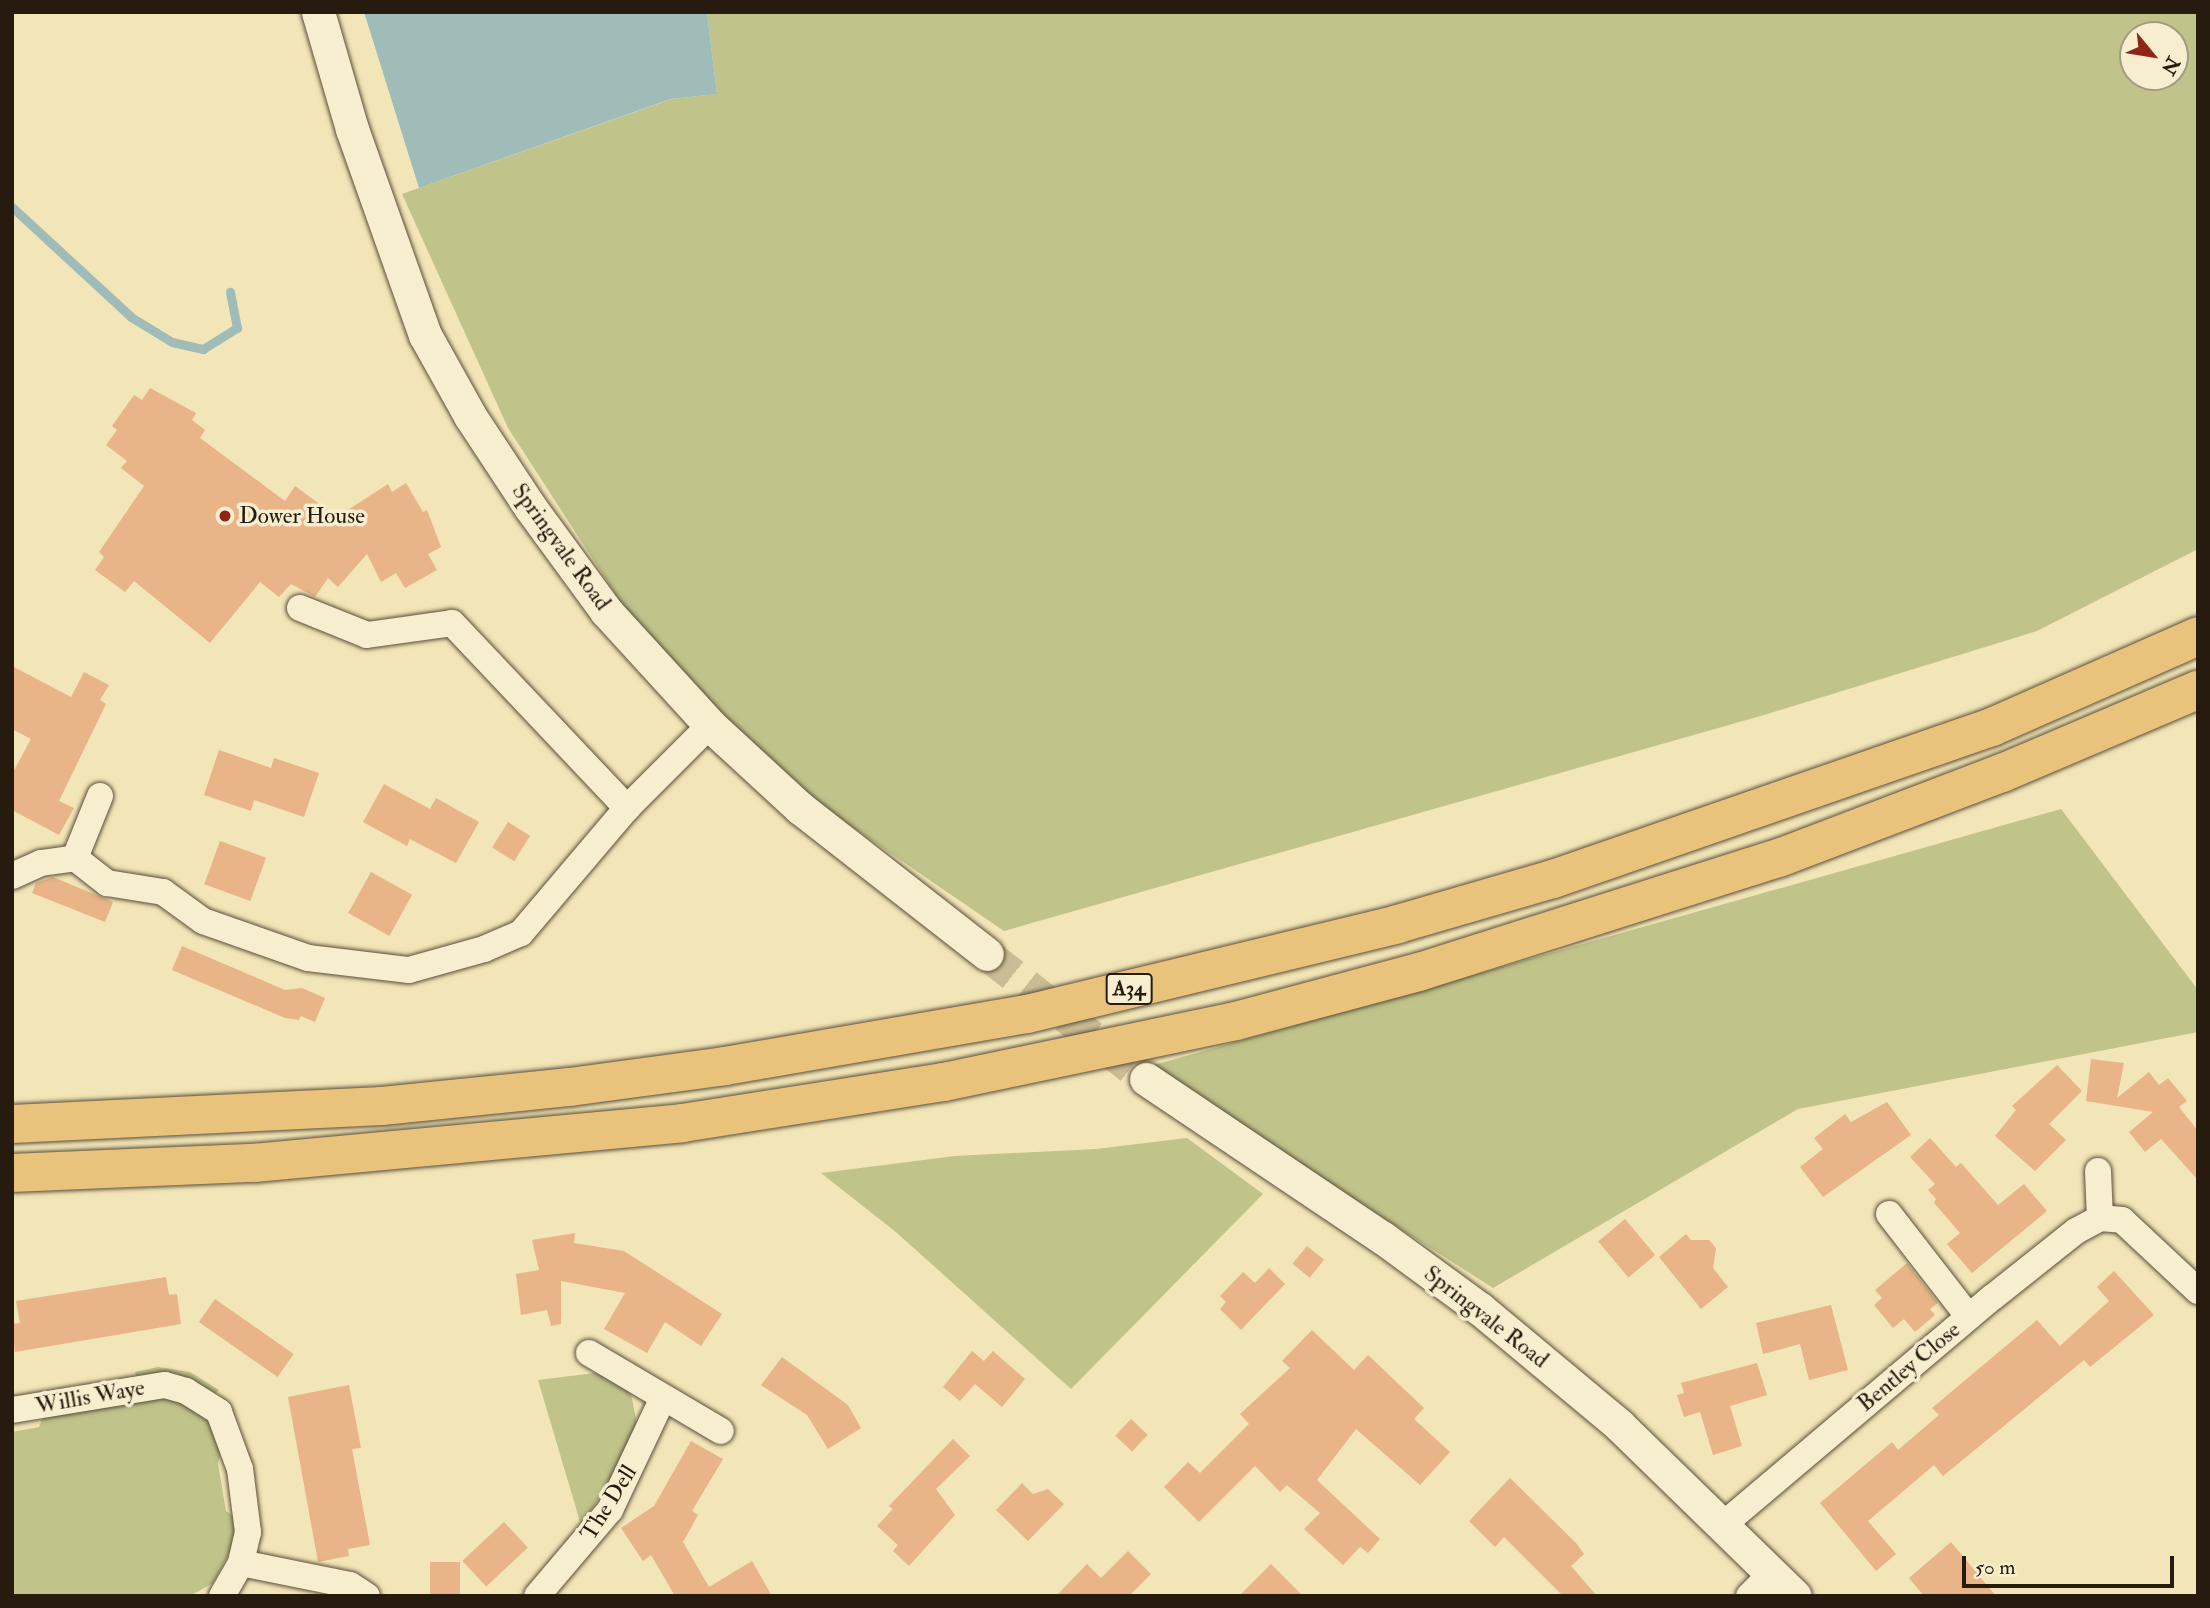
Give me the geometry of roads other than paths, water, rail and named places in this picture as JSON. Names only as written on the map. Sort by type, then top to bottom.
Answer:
[{"type":"highway","name":"A34","points":[[12,1124],[330,1109],[570,1087],[725,1066],[1027,1014],[1398,925],[1553,879],[1992,727],[2198,636]]},
{"type":"highway","name":"A34","points":[[12,1173],[254,1163],[682,1123],[944,1082],[1236,1021],[1419,972],[1779,858],[2002,773],[2198,691]]},
{"type":"street","name":"Springvale Road","points":[[318,12],[352,129],[425,335],[463,405],[530,508],[606,611],[710,725],[800,808],[987,954]]},
{"type":"street","points":[[300,608],[367,635],[452,623],[627,808]]},
{"type":"street","points":[[12,876],[41,863],[75,858],[107,883],[163,892],[203,921],[308,958],[409,970],[484,949],[521,933],[627,808],[710,725]]},
{"type":"street","points":[[75,858],[100,796]]},
{"type":"street","name":"Springvale Road","points":[[1146,1079],[1383,1238],[1480,1310],[1619,1425],[1724,1524],[1772,1588]]},
{"type":"street","points":[[2098,1171],[2100,1218],[2122,1220],[2198,1291]]},
{"type":"street","points":[[1889,1214],[1969,1317]]},
{"type":"street","name":"Bentley Close","points":[[1724,1524],[1969,1317],[2076,1231],[2100,1218]]},
{"type":"street","points":[[589,1353],[721,1431]]},
{"type":"street","name":"Willis Waye","points":[[12,1410],[127,1387],[165,1385],[186,1391],[219,1412],[240,1469],[248,1532],[241,1563],[222,1596]]},
{"type":"street","name":"The Dell","points":[[537,1596],[610,1510],[663,1398]]},
{"type":"street","points":[[241,1563],[349,1586],[367,1596]]},
{"type":"water","points":[[364,12],[707,12],[717,94],[671,99],[419,188]]},
{"type":"waterway","points":[[12,207],[131,317],[172,342],[203,349],[237,328],[230,292]]},
{"type":"tunnel","points":[[987,954],[1146,1079]]},
{"type":"place","name":"Dower House","points":[[225,516]]}]
